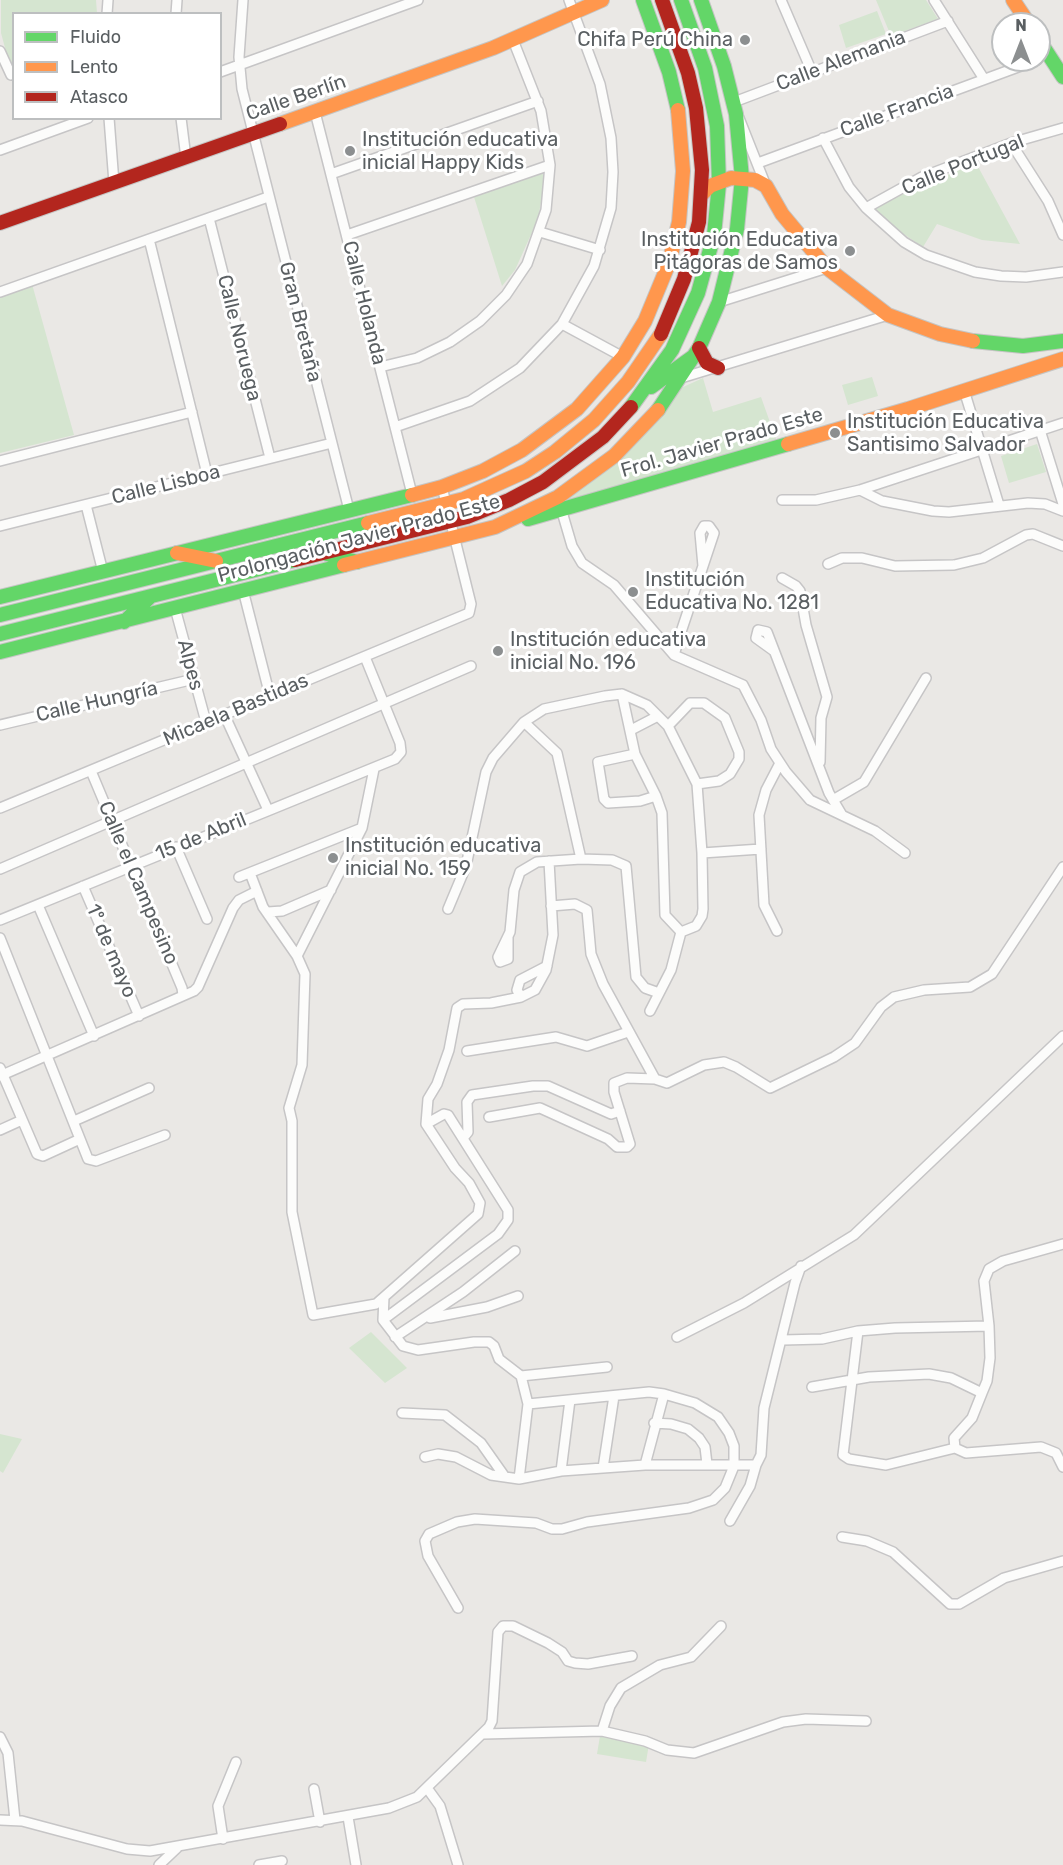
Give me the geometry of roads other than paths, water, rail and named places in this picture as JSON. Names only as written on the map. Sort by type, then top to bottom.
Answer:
[{"type":"street","name":"Gran Bretaña","points":[[243,0],[240,67],[252,134],[349,510]]},
{"type":"street","points":[[222,72],[240,67],[418,0]]},
{"type":"street","name":"Calle Berlín","points":[[0,223],[513,40],[572,7],[602,0]]},
{"type":"street","name":"Prolongación Javier Prado Este","points":[[0,597],[442,487],[483,471],[522,450],[553,429],[597,388],[622,357],[645,321],[662,283],[674,243],[683,186],[681,131],[674,91],[643,0]]},
{"type":"street","name":"Prolongación Javier Prado Este","points":[[0,615],[446,504],[497,486],[548,457],[594,420],[628,382],[661,334],[677,297],[695,241],[702,194],[701,148],[696,108],[688,74],[662,0]]},
{"type":"street","name":"Prolongación Javier Prado Este","points":[[0,634],[450,522],[509,500],[555,474],[603,437],[644,392],[672,350],[698,293],[714,235],[719,184],[717,126],[710,88],[681,0]]},
{"type":"street","points":[[701,0],[735,108],[766,186],[782,214],[827,268],[888,315],[940,334],[989,344],[1023,346],[1063,341]]},
{"type":"street","points":[[781,0],[812,72]]},
{"type":"street","points":[[934,0],[984,79]]},
{"type":"street","points":[[395,427],[458,407],[495,387],[532,357],[562,324],[587,282],[600,250],[613,190],[611,138],[600,84],[572,7]]},
{"type":"street","name":"Calle Alemania","points":[[735,108],[812,72],[948,21]]},
{"type":"street","points":[[380,367],[425,354],[450,342],[480,321],[506,295],[527,264],[540,232],[548,198],[550,165],[546,130],[538,101],[513,40]]},
{"type":"street","points":[[0,51],[12,74],[0,78]]},
{"type":"street","points":[[1051,66],[1063,77]]},
{"type":"street","name":"Calle Francia","points":[[758,163],[1003,72]]},
{"type":"street","points":[[331,174],[538,101]]},
{"type":"street","points":[[735,108],[742,178],[741,200],[730,267],[719,302],[697,352],[681,378],[641,430],[560,504],[572,546],[582,563],[614,585],[674,655],[743,685],[780,763],[810,800],[875,831],[904,853]]},
{"type":"street","name":"Calle Holanda","points":[[315,112],[412,494]]},
{"type":"street","points":[[0,150],[82,120]]},
{"type":"street","points":[[109,120],[114,183]]},
{"type":"street","points":[[181,120],[186,158]]},
{"type":"street","name":"Calle Portugal","points":[[866,208],[922,177],[1011,143],[1063,128]]},
{"type":"street","points":[[823,138],[849,187],[866,208],[904,242],[926,255],[951,266],[1001,276],[1026,277],[1063,272]]},
{"type":"street","points":[[1011,143],[1048,201],[1063,235]]},
{"type":"street","points":[[346,235],[550,165]]},
{"type":"street","points":[[702,194],[719,184],[742,178],[766,186]]},
{"type":"street","points":[[741,200],[758,187],[766,186]]},
{"type":"street","points":[[0,292],[268,197]]},
{"type":"street","name":"Calle Noruega","points":[[209,218],[270,458]]},
{"type":"street","points":[[540,232],[600,250]]},
{"type":"street","points":[[149,239],[207,474]]},
{"type":"street","points":[[719,302],[827,268]]},
{"type":"street","points":[[866,322],[867,299]]},
{"type":"street","points":[[681,378],[888,315]]},
{"type":"street","points":[[562,324],[622,357]]},
{"type":"street","points":[[1023,346],[1024,371]]},
{"type":"street","points":[[644,392],[697,352]]},
{"type":"street","points":[[697,352],[707,363],[718,368]]},
{"type":"street","name":"Frol. Javier Prado Este","points":[[495,528],[560,504],[964,390],[1063,359]]},
{"type":"street","points":[[964,390],[984,449],[999,505]]},
{"type":"street","points":[[0,461],[192,412]]},
{"type":"street","points":[[782,500],[816,500],[861,490],[1063,423]]},
{"type":"street","points":[[1040,430],[1063,504]]},
{"type":"street","name":"Calle Lisboa","points":[[0,526],[332,443]]},
{"type":"street","points":[[442,487],[453,538]]},
{"type":"street","points":[[861,490],[882,501],[933,511],[949,512],[999,505],[1045,504],[1063,511]]},
{"type":"street","points":[[86,505],[103,572]]},
{"type":"street","name":"Prolongación Javier Prado Este","points":[[0,652],[495,528]]},
{"type":"street","points":[[828,564],[842,558],[862,558],[895,566],[954,565],[983,558],[1033,534],[1063,546]]},
{"type":"street","name":"Micaela Bastidas","points":[[0,808],[365,657],[471,610],[453,538]]},
{"type":"street","points":[[177,553],[219,562]]},
{"type":"street","points":[[321,553],[357,562]]},
{"type":"street","points":[[674,655],[703,566]]},
{"type":"street","points":[[782,578],[800,591],[806,625],[827,697],[821,718],[819,765]]},
{"type":"street","points":[[243,590],[270,696]]},
{"type":"street","points":[[124,622],[150,597]]},
{"type":"street","name":"Alpes","points":[[175,608],[206,722]]},
{"type":"street","points":[[774,651],[833,800],[842,815]]},
{"type":"street","points":[[365,657],[386,705]]},
{"type":"street","points":[[0,869],[386,705],[471,666]]},
{"type":"street","points":[[833,800],[864,782],[926,678]]},
{"type":"street","name":"Calle Hungría","points":[[0,725],[194,679]]},
{"type":"street","points":[[622,694],[635,754],[662,813],[665,915],[681,932]]},
{"type":"street","points":[[448,909],[466,866],[486,772],[493,758],[524,722],[544,709],[622,694],[647,705],[668,726],[697,784],[702,853],[702,916],[696,926],[681,932]]},
{"type":"street","points":[[668,726],[690,703],[704,703],[725,718],[739,753],[739,759],[730,774],[719,781],[697,784]]},
{"type":"street","name":"15 de Abril","points":[[0,921],[131,865],[374,770],[401,753],[386,705]]},
{"type":"street","points":[[224,714],[268,810]]},
{"type":"street","points":[[631,730],[657,716]]},
{"type":"street","points":[[524,722],[557,753],[582,859]]},
{"type":"street","points":[[635,754],[598,762],[604,799],[608,803],[640,801],[656,796]]},
{"type":"street","points":[[777,931],[764,905],[759,815],[766,790],[780,763]]},
{"type":"street","points":[[297,956],[362,828],[374,770]]},
{"type":"street","name":"Calle el Campesino","points":[[91,771],[182,987],[183,995]]},
{"type":"street","points":[[239,878],[362,828]]},
{"type":"street","points":[[177,847],[207,919]]},
{"type":"street","points":[[702,853],[761,849]]},
{"type":"street","points":[[508,937],[514,890],[520,872],[527,866],[549,861],[612,860],[626,866],[636,977],[645,988],[659,993]]},
{"type":"street","points":[[250,873],[268,912],[297,956],[305,974],[307,989],[302,1017],[303,1065],[289,1108],[292,1121],[292,1212],[312,1312],[316,1315],[367,1308],[384,1297],[478,1214],[480,1203],[469,1183],[455,1168],[426,1124],[428,1100],[437,1084],[449,1050],[457,1008],[463,1004],[491,1003],[521,997],[535,990],[547,966],[553,935],[549,861]]},
{"type":"street","points":[[489,1117],[540,1108],[608,1139],[617,1147],[627,1147],[630,1144],[613,1087],[614,1083],[627,1077],[655,1079],[667,1083],[704,1065],[724,1062],[736,1066],[762,1085],[770,1088],[780,1085],[834,1057],[855,1042],[881,1007],[894,997],[924,990],[970,987],[992,974],[1063,867]]},
{"type":"street","name":"1º de mayo","points":[[83,886],[140,1016]]},
{"type":"street","points":[[268,912],[282,911],[331,890]]},
{"type":"street","points":[[80,1138],[38,1155],[1,1073],[178,1000],[198,987],[232,908],[239,900],[257,891]]},
{"type":"street","points":[[551,906],[575,904],[587,910],[591,954],[603,984],[655,1079]]},
{"type":"street","points":[[38,905],[94,1036]]},
{"type":"street","points":[[650,1011],[671,970],[681,932]]},
{"type":"street","points":[[0,938],[49,1055],[88,1159],[93,1162],[165,1135]]},
{"type":"street","points":[[521,997],[517,990],[520,980],[547,966]]},
{"type":"street","points":[[467,1052],[556,1037],[587,1046],[628,1032]]},
{"type":"street","points":[[677,1337],[744,1303],[854,1235],[1063,1036]]},
{"type":"street","points":[[463,1138],[468,1132],[469,1097],[480,1094],[548,1086],[611,1114],[620,1111]]},
{"type":"street","points":[[74,1121],[149,1088]]},
{"type":"street","points":[[382,1320],[498,1234],[508,1220],[508,1210],[446,1113],[426,1124]]},
{"type":"street","points":[[0,1130],[22,1120]]},
{"type":"street","points":[[955,1448],[954,1437],[972,1418],[987,1381],[990,1359],[984,1281],[989,1269],[1003,1261],[1063,1244]]},
{"type":"street","points":[[395,1337],[426,1319],[515,1251]]},
{"type":"street","points":[[730,1521],[750,1486],[756,1465],[762,1455],[764,1408],[801,1266]]},
{"type":"street","points":[[426,1319],[487,1307],[518,1296]]},
{"type":"street","points":[[384,1297],[382,1320],[404,1346],[418,1350],[489,1342],[494,1346],[499,1359],[520,1376],[528,1404],[519,1479]]},
{"type":"street","points":[[783,1340],[822,1339],[858,1331],[950,1325],[989,1326]]},
{"type":"street","points":[[858,1331],[854,1379],[843,1447],[843,1455],[849,1459],[886,1465],[955,1448],[966,1453],[1041,1447],[1056,1453],[1063,1467]]},
{"type":"street","points":[[520,1376],[607,1367]]},
{"type":"street","points":[[812,1388],[854,1379],[929,1374],[951,1378],[982,1392]]},
{"type":"street","points":[[458,1608],[428,1556],[425,1540],[429,1534],[457,1522],[475,1519],[536,1523],[552,1529],[562,1529],[587,1522],[689,1508],[713,1500],[725,1488],[734,1466],[734,1446],[729,1433],[718,1417],[695,1403],[649,1392],[528,1404]]},
{"type":"street","points":[[645,1465],[654,1423],[664,1394]]},
{"type":"street","points":[[603,1468],[614,1396]]},
{"type":"street","points":[[561,1471],[570,1400]]},
{"type":"street","points":[[402,1413],[445,1415],[481,1443],[506,1477]]},
{"type":"street","points":[[654,1423],[671,1424],[688,1429],[699,1438],[705,1447],[707,1464]]},
{"type":"street","points":[[424,1457],[438,1454],[456,1457],[491,1475],[519,1479],[561,1471],[645,1465],[756,1465]]},
{"type":"street","points":[[842,1537],[867,1541],[893,1552],[950,1604],[958,1604],[1004,1578],[1063,1562]]},
{"type":"street","points":[[0,1820],[15,1820],[136,1850],[177,1848],[348,1817],[399,1805],[427,1788],[483,1734],[492,1721],[498,1632],[503,1626],[513,1626],[548,1643],[562,1652],[568,1661],[575,1663],[588,1664],[632,1656]]},
{"type":"street","points":[[602,1731],[610,1706],[621,1688],[660,1665],[691,1657],[721,1626]]},
{"type":"street","points":[[483,1734],[602,1731],[645,1741],[667,1750],[694,1753],[783,1722],[806,1719],[866,1721]]},
{"type":"street","points":[[0,1737],[8,1753],[15,1820]]},
{"type":"street","points":[[223,1839],[218,1806],[236,1762]]},
{"type":"street","points":[[427,1788],[440,1806],[458,1865]]},
{"type":"street","points":[[314,1789],[320,1822]]},
{"type":"street","points":[[348,1817],[356,1865]]},
{"type":"street","points":[[159,1865],[177,1848]]},
{"type":"street","points":[[259,1865],[282,1861]]},
{"type":"place","name":"Chifa Perú China","points":[[745,40]]},
{"type":"place","name":"Institución educativa inicial Happy Kids","points":[[350,151]]},
{"type":"place","name":"Institución Educativa Pitágoras de Samos","points":[[850,251]]},
{"type":"place","name":"Institución Educativa Santisimo Salvador","points":[[835,433]]},
{"type":"place","name":"Institución Educativa No. 1281","points":[[633,592]]},
{"type":"place","name":"Institución educativa inicial No. 196","points":[[498,651]]},
{"type":"place","name":"Institución educativa inicial No. 159","points":[[333,858]]}]
